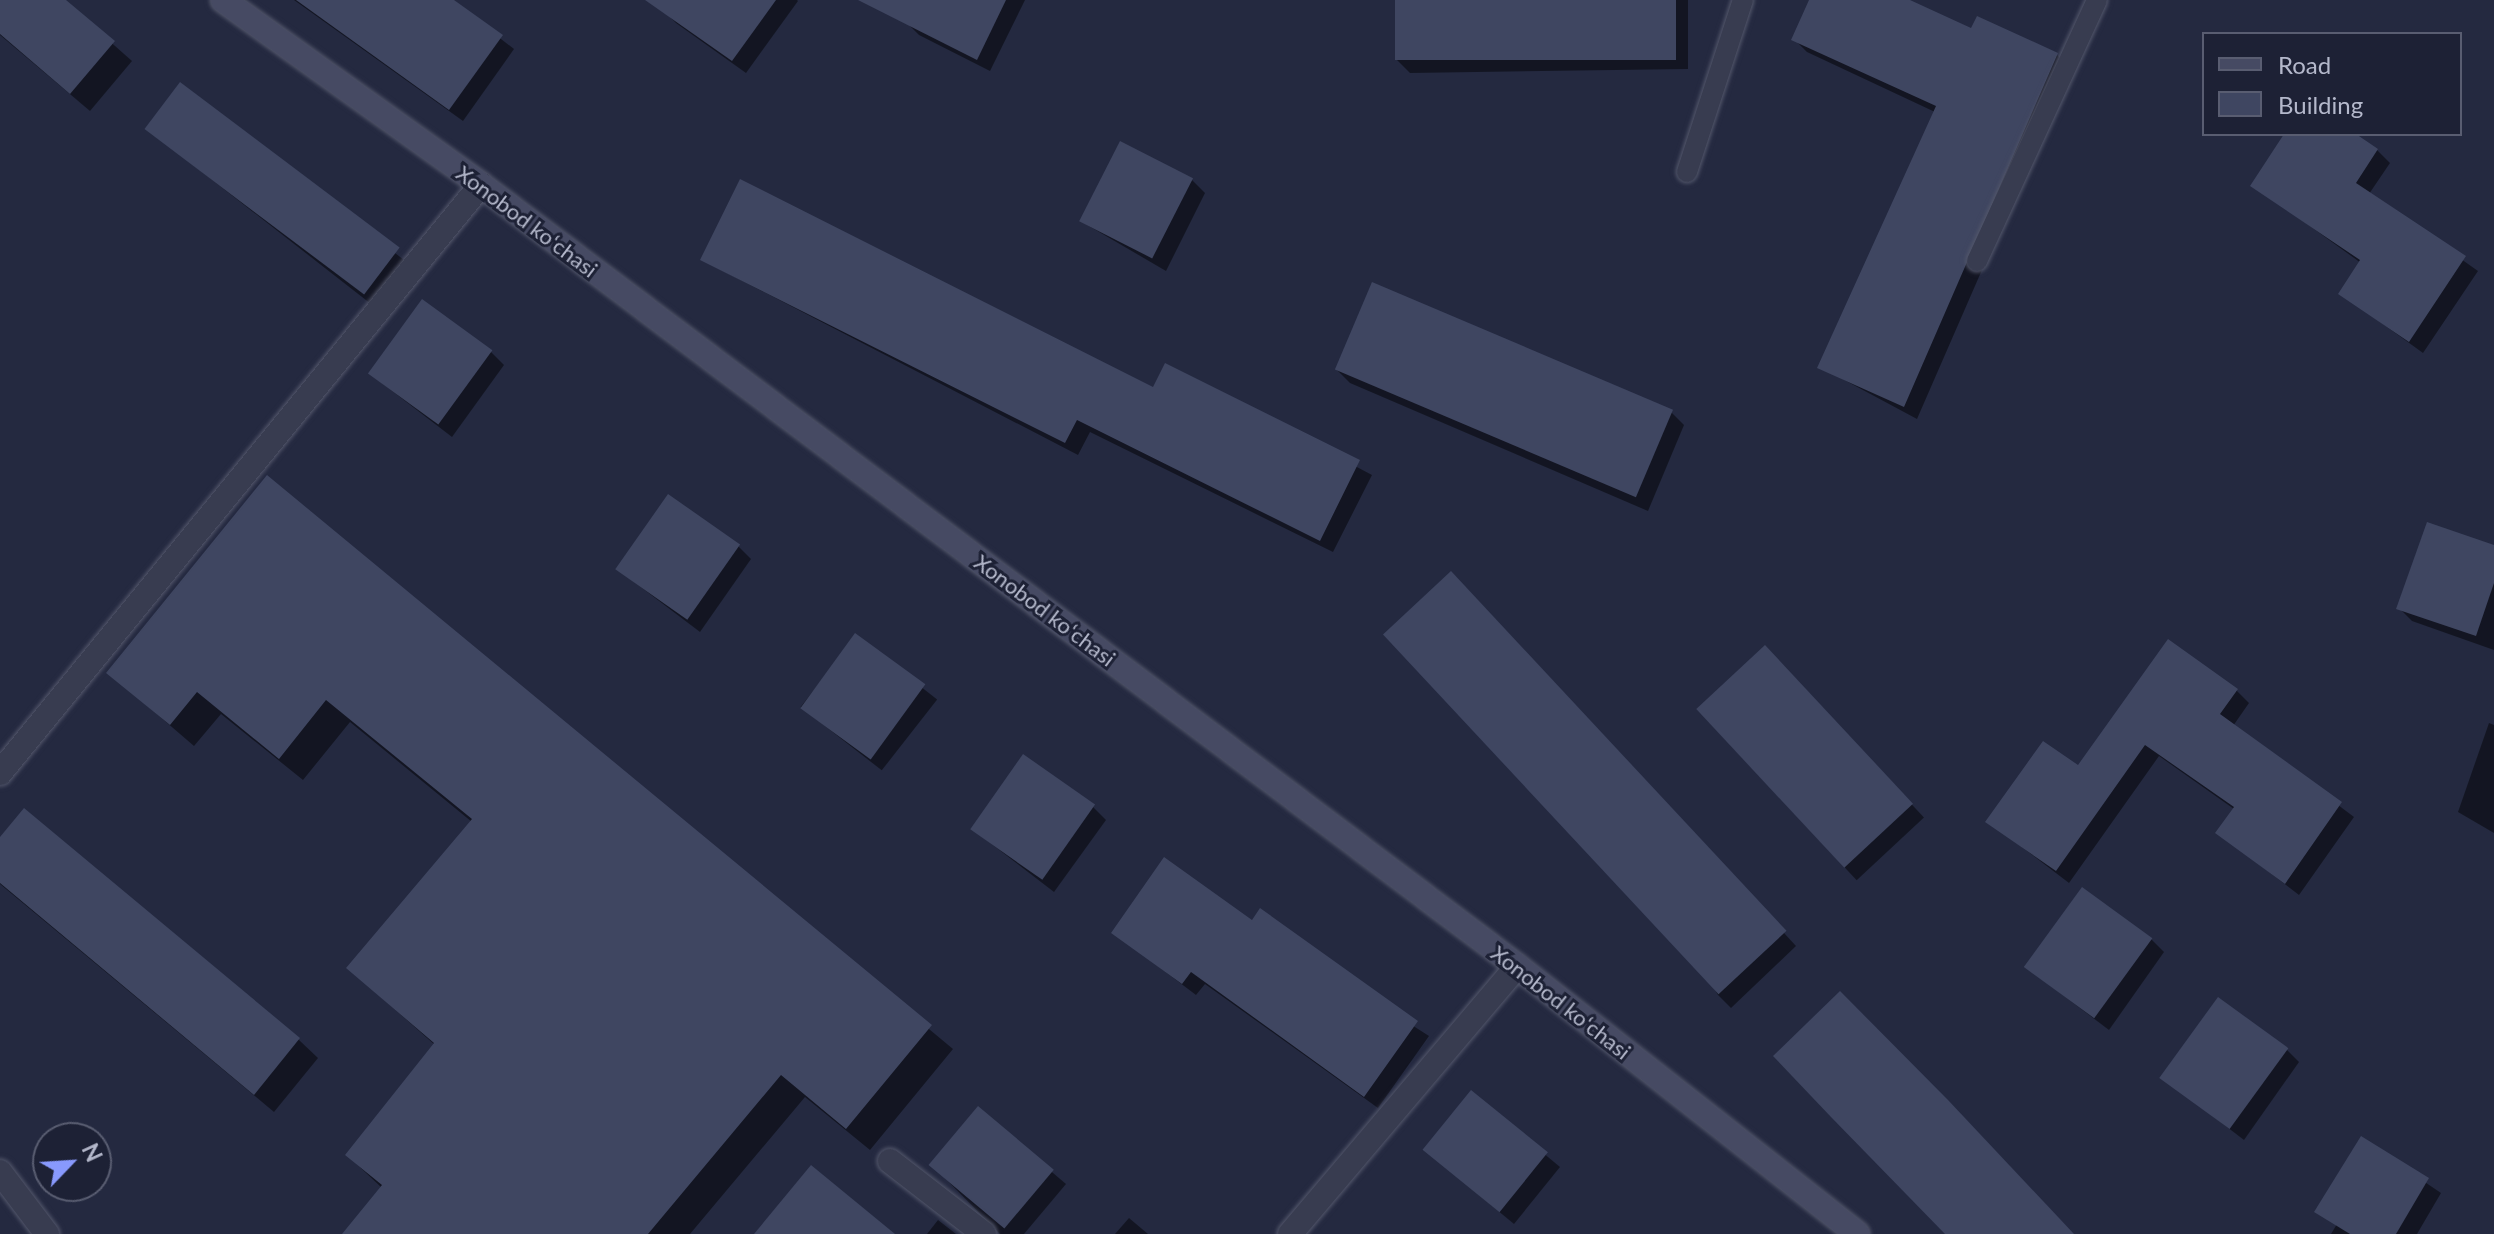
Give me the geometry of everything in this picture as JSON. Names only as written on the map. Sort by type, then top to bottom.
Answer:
[{"type":"main road","name":"Xonobod koʻchasi","points":[[223,0],[481,185],[1517,966],[1857,1234]]},
{"type":"street","points":[[0,773],[481,185]]},
{"type":"street","points":[[1290,1234],[1517,966]]},
{"type":"street","points":[[890,1161],[984,1234]]},
{"type":"street","points":[[0,1172],[47,1234]]},
{"type":"lane","points":[[1687,172],[1743,0]]},
{"type":"lane","points":[[1977,261],[2097,0]]},
{"type":"building","points":[[0,0],[66,0],[115,41],[70,94],[0,34]]},
{"type":"building","points":[[296,0],[454,0],[503,35],[449,110]]},
{"type":"building","points":[[645,0],[776,0],[732,61]]},
{"type":"building","points":[[858,0],[1006,0],[977,60]]},
{"type":"building","points":[[1395,0],[1676,0],[1676,60],[1395,60]]},
{"type":"building","points":[[1809,0],[1910,0],[1971,28],[1977,16],[2058,53],[1904,407],[1817,368],[1936,106],[1791,40]]},
{"type":"building","points":[[180,82],[400,247],[364,295],[144,129]]},
{"type":"building","points":[[2283,136],[2359,136],[2378,149],[2356,183],[2466,256],[2409,342],[2338,294],[2360,260],[2250,186]]},
{"type":"building","points":[[1120,141],[1193,178],[1152,258],[1079,221]]},
{"type":"building","points":[[740,179],[1153,387],[1165,363],[1360,460],[1320,541],[1077,420],[1065,443],[700,260]]},
{"type":"building","points":[[1372,282],[1673,410],[1636,497],[1335,369]]},
{"type":"building","points":[[422,299],[492,350],[438,425],[368,373]]},
{"type":"building","points":[[267,475],[932,1025],[846,1129],[781,1075],[648,1234],[342,1234],[382,1185],[345,1155],[434,1043],[346,968],[472,819],[326,700],[279,759],[197,692],[170,725],[106,673]]},
{"type":"building","points":[[668,494],[740,544],[687,620],[615,569]]},
{"type":"building","points":[[2427,522],[2494,545],[2494,583],[2476,636],[2396,609]]},
{"type":"building","points":[[1451,571],[1787,931],[1719,994],[1383,634]]},
{"type":"building","points":[[855,633],[925,684],[871,759],[800,708]]},
{"type":"building","points":[[2168,639],[2238,689],[2220,714],[2342,802],[2285,884],[2215,833],[2234,807],[2145,745],[2056,871],[1985,822],[2043,741],[2078,765]]},
{"type":"building","points":[[1765,645],[1913,804],[1844,868],[1696,709]]},
{"type":"building","points":[[1023,754],[1095,804],[1042,880],[970,829]]},
{"type":"building","points":[[24,808],[300,1038],[254,1095],[0,883],[0,837]]},
{"type":"building","points":[[1164,857],[1252,920],[1260,908],[1418,1021],[1364,1097],[1191,972],[1182,984],[1111,933]]},
{"type":"building","points":[[2082,887],[2152,938],[2094,1018],[2024,967]]},
{"type":"building","points":[[1840,991],[2074,1234],[1945,1234],[1831,1117],[1773,1056]]},
{"type":"building","points":[[2218,997],[2288,1048],[2230,1129],[2159,1078]]},
{"type":"building","points":[[1471,1090],[1548,1152],[1499,1212],[1423,1150]]},
{"type":"building","points":[[978,1106],[1054,1170],[1004,1229],[929,1165]]},
{"type":"building","points":[[2361,1136],[2429,1178],[2396,1234],[2350,1234],[2314,1212]]},
{"type":"building","points":[[811,1165],[895,1234],[754,1234]]}]
